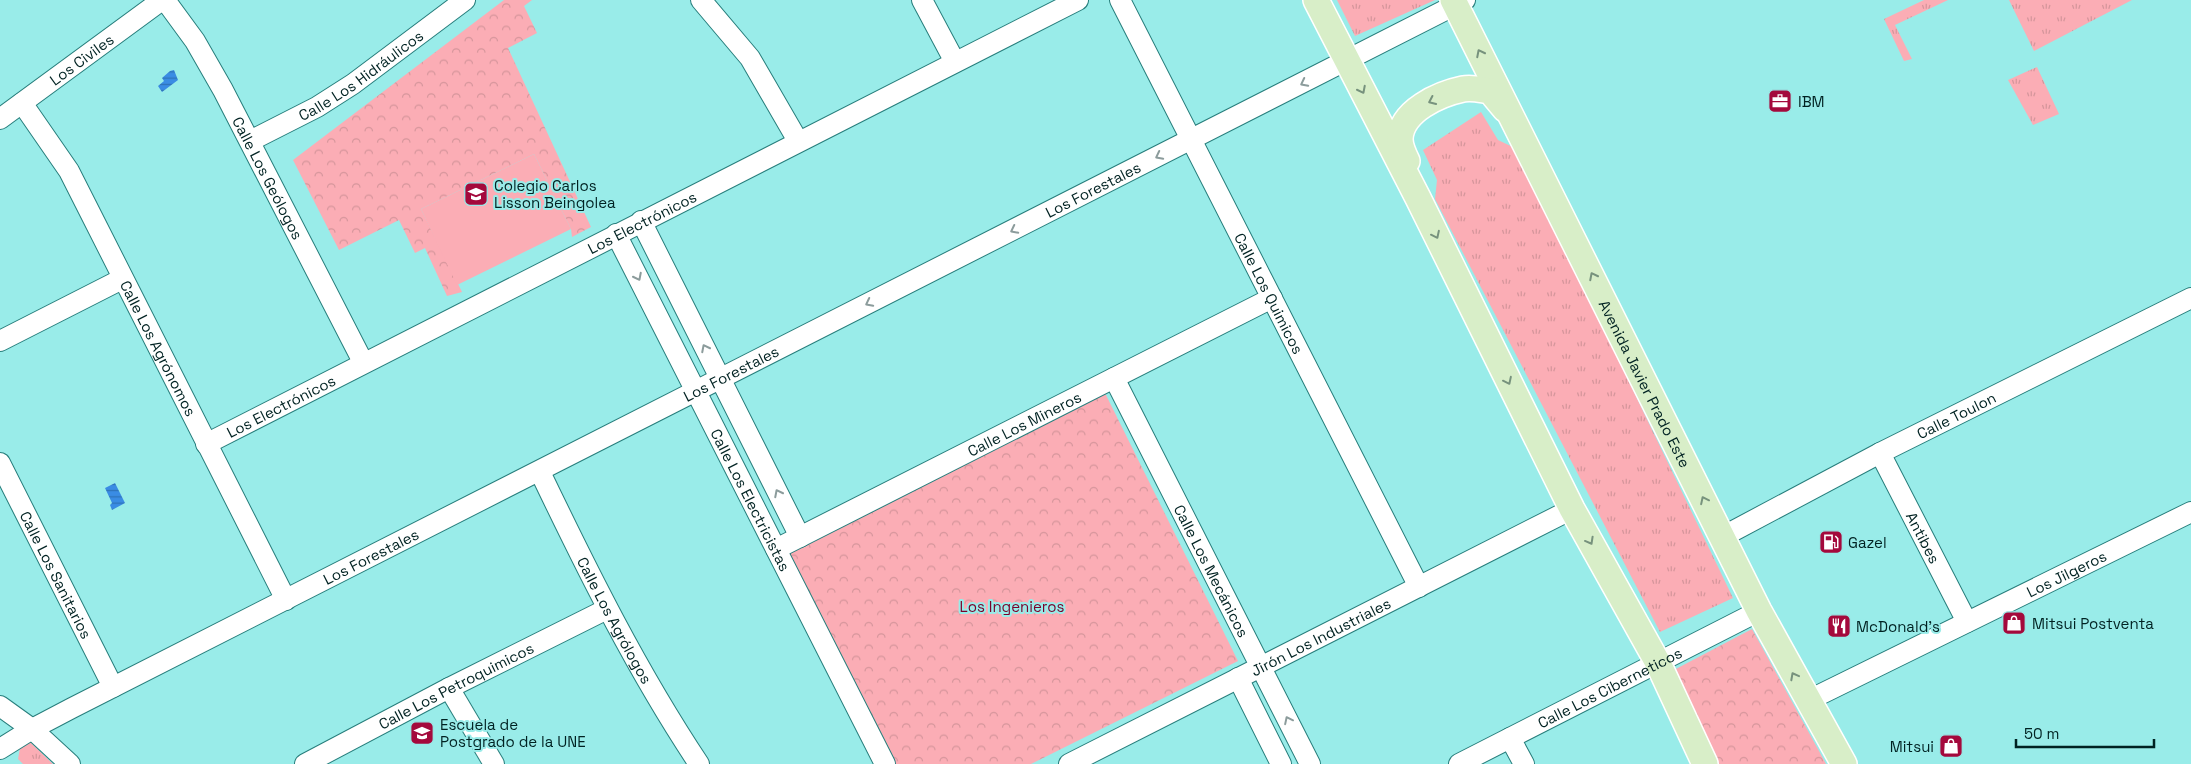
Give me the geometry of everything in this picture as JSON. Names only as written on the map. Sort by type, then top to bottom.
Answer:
[{"type":"main road","points":[[1316,0],[1418,198],[1572,509],[1658,663],[1704,764]]},
{"type":"main road","name":"Avenida Javier Prado Este","points":[[1458,2],[1759,611],[1807,701],[1844,764]]},
{"type":"main road","points":[[1418,198],[1400,140],[1404,124],[1415,111],[1431,101],[1464,88],[1476,88],[1490,91],[1516,122]]},
{"type":"street","name":"Los Civiles","points":[[0,119],[164,0]]},
{"type":"street","name":"Calle Los Geólogos","points":[[164,0],[205,59],[250,141],[363,362]]},
{"type":"street","name":"Calle Los Hidráulicos","points":[[250,141],[317,107],[353,84],[465,0]]},
{"type":"street","points":[[702,0],[750,58],[798,141]]},
{"type":"street","points":[[922,0],[955,62]]},
{"type":"street","name":"Los Electrónicos","points":[[206,444],[363,362],[1078,0]]},
{"type":"street","name":"Calle Los Quimicos","points":[[1120,0],[1419,586]]},
{"type":"street","name":"Los Forestales","points":[[0,748],[32,729],[113,687],[540,472],[1458,2]]},
{"type":"street","name":"Calle Los Agrónomos","points":[[22,103],[69,171],[286,600]]},
{"type":"street","name":"Calle Los Electricistas","points":[[641,221],[800,537]]},
{"type":"street","name":"Calle Los Electricistas","points":[[616,234],[885,764]]},
{"type":"street","points":[[0,341],[122,279]]},
{"type":"street","name":"Calle Los Mineros","points":[[776,549],[1272,298]]},
{"type":"street","name":"Calle Toulon","points":[[1722,537],[1880,453],[2191,298]]},
{"type":"street","name":"Calle Los Mecánicos","points":[[1114,378],[1262,666],[1310,764]]},
{"type":"street","name":"Antibes","points":[[1880,453],[1967,622]]},
{"type":"street","name":"Calle Los Sanitarios","points":[[0,463],[113,687]]},
{"type":"street","name":"Calle Los Agrólogos","points":[[540,472],[607,609],[652,691],[699,764]]},
{"type":"street","name":"Jirón Los Industriales","points":[[1069,764],[1572,509]]},
{"type":"street","name":"Los Jilgeros","points":[[1807,701],[2191,512]]},
{"type":"street","name":"Calle Los Petroquimicos","points":[[305,764],[449,688],[607,609]]},
{"type":"street","name":"Calle Los Ciberneticos","points":[[1459,764],[1759,611]]},
{"type":"street","points":[[1238,678],[1281,764]]},
{"type":"street","points":[[449,688],[494,764]]},
{"type":"street","points":[[0,706],[32,729],[70,764]]},
{"type":"street","points":[[1510,738],[1524,764]]},
{"type":"green space","points":[[504,0],[532,0],[524,6],[537,33],[508,48],[591,227],[572,237],[571,229],[534,154],[421,209],[462,292],[447,296],[425,248],[415,253],[399,220],[339,250],[293,160]]},
{"type":"green space","points":[[1337,0],[1435,0],[1355,36]]},
{"type":"green space","points":[[1924,0],[1948,0],[1895,25],[1912,59],[1904,61],[1884,19]]},
{"type":"green space","points":[[2009,0],[2132,0],[2034,51]]},
{"type":"green space","points":[[2037,67],[2059,114],[2033,125],[2008,80]]},
{"type":"green space","points":[[1481,112],[1498,140],[1517,149],[1733,598],[1660,632],[1435,199],[1437,180],[1423,150]]},
{"type":"green space","points":[[534,154],[571,229],[457,285],[421,209]]},
{"type":"green space","name":"Los Ingenieros","points":[[1105,393],[1238,661],[1031,764],[892,764],[787,552]]},
{"type":"green space","points":[[1752,629],[1826,764],[1713,764],[1670,672]]},
{"type":"green space","points":[[29,741],[53,764],[23,764],[18,759],[20,748]]},
{"type":"water","points":[[174,70],[178,80],[162,92],[158,86],[164,81],[162,78]]},
{"type":"water","points":[[115,483],[125,503],[112,510],[110,505],[112,503],[105,488]]},
{"type":"place","name":"IBM","points":[[1780,101]]},
{"type":"place","name":"Colegio Carlos Lisson Beingolea","points":[[476,194]]},
{"type":"place","name":"Gazel","points":[[1831,542]]},
{"type":"place","name":"Mitsui Postventa","points":[[2014,623]]},
{"type":"place","name":"McDonald's","points":[[1839,626]]},
{"type":"place","name":"Escuela de Postgrado de la UNE","points":[[422,733]]},
{"type":"place","name":"Mitsui","points":[[1951,746]]}]
